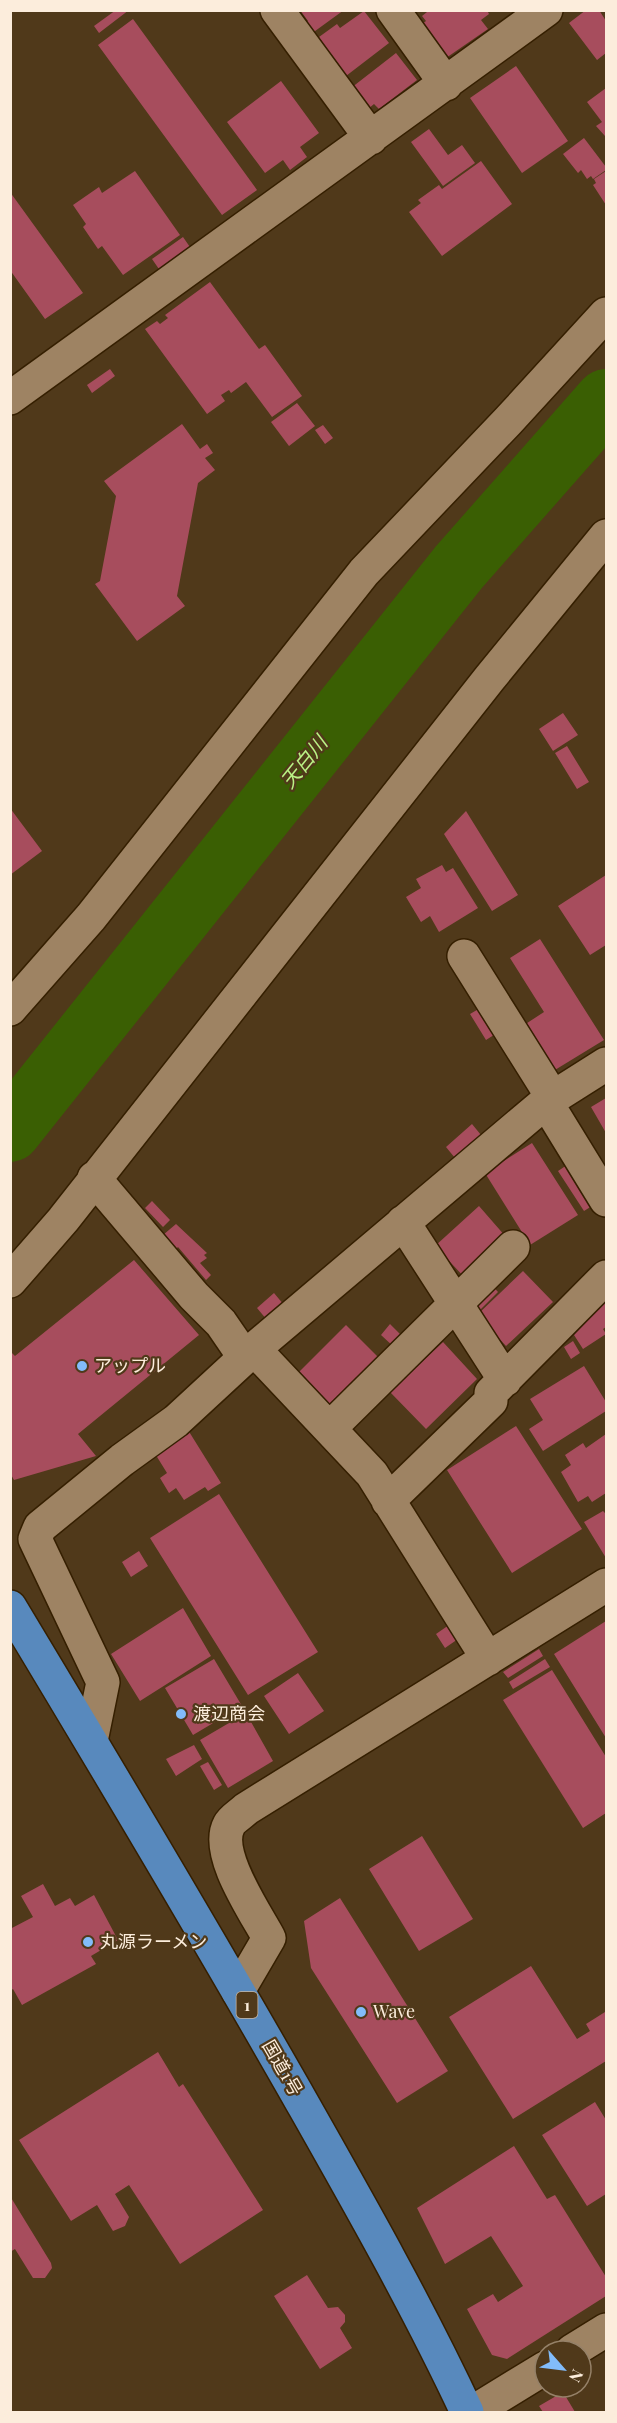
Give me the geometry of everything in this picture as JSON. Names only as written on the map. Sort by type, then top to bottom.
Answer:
[{"type":"highway","name":"国道1号","points":[[10,1607],[238,1991],[377,2235],[447,2368],[467,2412]]},
{"type":"street","points":[[277,10],[371,138]]},
{"type":"street","points":[[393,10],[446,84]]},
{"type":"street","points":[[10,398],[546,10]]},
{"type":"street","points":[[10,1009],[91,917],[364,572],[606,314]]},
{"type":"street","points":[[10,1281],[63,1220],[489,679],[606,536]]},
{"type":"street","points":[[464,956],[550,1100],[606,1200]]},
{"type":"street","points":[[91,1741],[104,1682],[35,1539],[40,1527],[122,1460],[176,1422],[249,1353],[550,1100],[606,1064]]},
{"type":"street","points":[[94,1178],[194,1296],[249,1353],[330,1428],[372,1473],[488,1659]]},
{"type":"street","points":[[403,1222],[505,1380]]},
{"type":"street","points":[[330,1428],[513,1247]]},
{"type":"street","points":[[388,1501],[491,1401],[491,1393],[606,1277]]},
{"type":"street","points":[[238,1991],[268,1938],[229,1863],[224,1845],[229,1825],[246,1809],[606,1585]]},
{"type":"street","points":[[591,2339],[606,2330]]},
{"type":"street","points":[[473,2412],[533,2375]]},
{"type":"building","points":[[116,10],[129,10],[99,33],[94,26]]},
{"type":"building","points":[[300,10],[344,10],[311,34],[303,24],[308,21]]},
{"type":"building","points":[[426,10],[487,10],[489,14],[481,20],[488,29],[446,58],[422,24],[426,21],[422,16],[427,12]]},
{"type":"building","points":[[586,10],[599,10],[606,21],[606,53],[597,60],[569,23]]},
{"type":"building","points":[[364,11],[389,43],[346,76],[340,68],[337,70],[322,51],[326,48],[319,37],[337,24],[340,28]]},
{"type":"building","points":[[133,19],[257,190],[222,215],[98,45]]},
{"type":"building","points":[[396,53],[417,80],[379,109],[374,104],[368,109],[351,88]]},
{"type":"building","points":[[516,66],[568,141],[522,173],[470,98]]},
{"type":"building","points":[[281,81],[319,133],[300,147],[307,157],[290,170],[283,160],[265,173],[227,122]]},
{"type":"building","points":[[606,88],[605,136],[596,126],[602,122],[587,102]]},
{"type":"building","points":[[429,129],[448,155],[462,145],[475,163],[443,186],[411,142]]},
{"type":"building","points":[[584,138],[606,167],[606,170],[593,179],[591,176],[587,179],[581,170],[578,173],[563,154]]},
{"type":"building","points":[[481,161],[512,204],[442,256],[409,212],[421,203],[418,200],[439,185],[442,189]]},
{"type":"building","points":[[135,171],[180,235],[123,275],[102,246],[98,249],[83,227],[86,224],[73,205],[99,187],[102,193]]},
{"type":"building","points":[[606,171],[606,205],[593,185],[596,183],[594,179]]},
{"type":"building","points":[[10,192],[83,293],[45,319],[10,270]]},
{"type":"building","points":[[183,237],[192,250],[161,272],[152,259]]},
{"type":"building","points":[[210,282],[259,349],[265,345],[302,396],[272,417],[246,382],[231,393],[229,390],[221,395],[225,401],[207,414],[145,329],[157,321],[160,324],[168,318],[165,315]]},
{"type":"building","points":[[110,369],[115,376],[92,393],[87,385]]},
{"type":"building","points":[[297,403],[315,426],[289,446],[271,422]]},
{"type":"building","points":[[182,424],[200,449],[207,444],[213,453],[205,458],[215,470],[198,483],[177,596],[185,606],[137,641],[95,584],[100,581],[116,496],[104,481]]},
{"type":"building","points":[[323,425],[333,438],[325,444],[315,430]]},
{"type":"building","points":[[563,713],[578,735],[553,751],[539,729]]},
{"type":"building","points":[[567,746],[589,782],[577,789],[555,753]]},
{"type":"building","points":[[10,808],[42,851],[10,875]]},
{"type":"building","points":[[466,811],[518,895],[492,911],[444,834]]},
{"type":"building","points":[[442,865],[446,872],[453,868],[478,908],[439,932],[430,916],[421,922],[406,897],[421,888],[416,879]]},
{"type":"building","points":[[606,875],[606,945],[590,955],[558,906]]},
{"type":"building","points":[[540,939],[604,1040],[550,1073],[521,1027],[544,1012],[510,958]]},
{"type":"building","points":[[482,1007],[497,1033],[486,1040],[470,1014]]},
{"type":"building","points":[[606,1098],[606,1133],[591,1107]]},
{"type":"building","points":[[472,1124],[481,1135],[455,1158],[446,1147]]},
{"type":"building","points":[[532,1143],[578,1215],[530,1245],[485,1173]]},
{"type":"building","points":[[567,1165],[592,1206],[584,1211],[558,1171]]},
{"type":"building","points":[[152,1201],[170,1220],[163,1227],[145,1208]]},
{"type":"building","points":[[479,1206],[506,1237],[466,1279],[435,1246]]},
{"type":"building","points":[[176,1224],[207,1253],[204,1255],[207,1258],[200,1263],[211,1275],[206,1280],[178,1247],[176,1249],[163,1235]]},
{"type":"building","points":[[134,1260],[199,1335],[78,1434],[96,1456],[14,1480],[10,1473],[10,1351],[15,1356]]},
{"type":"building","points":[[523,1271],[553,1302],[506,1346],[477,1315]]},
{"type":"building","points":[[488,1281],[498,1292],[480,1310],[469,1300]]},
{"type":"building","points":[[274,1293],[284,1305],[267,1320],[257,1308]]},
{"type":"building","points":[[606,1301],[606,1327],[603,1329],[606,1334],[583,1349],[574,1335]]},
{"type":"building","points":[[390,1324],[403,1337],[394,1347],[381,1335]]},
{"type":"building","points":[[346,1325],[380,1359],[331,1406],[299,1372]]},
{"type":"building","points":[[573,1341],[580,1353],[571,1359],[564,1347]]},
{"type":"building","points":[[443,1342],[477,1379],[426,1429],[390,1392]]},
{"type":"building","points":[[584,1366],[606,1402],[606,1411],[543,1451],[529,1429],[543,1420],[530,1399]]},
{"type":"building","points":[[516,1426],[582,1529],[512,1573],[447,1470]]},
{"type":"building","points":[[188,1430],[221,1483],[208,1491],[205,1487],[184,1500],[176,1488],[169,1493],[160,1478],[167,1473],[154,1452]]},
{"type":"building","points":[[606,1434],[606,1493],[592,1502],[588,1496],[578,1502],[561,1472],[571,1465],[565,1455],[583,1443],[586,1448]]},
{"type":"building","points":[[219,1494],[318,1652],[248,1695],[150,1538]]},
{"type":"building","points":[[603,1511],[606,1514],[606,1558],[584,1522]]},
{"type":"building","points":[[139,1551],[148,1566],[131,1577],[122,1562]]},
{"type":"building","points":[[183,1608],[211,1656],[140,1701],[111,1654]]},
{"type":"building","points":[[606,1621],[606,1738],[554,1654]]},
{"type":"building","points":[[449,1625],[458,1639],[445,1648],[436,1634]]},
{"type":"building","points":[[539,1649],[543,1656],[508,1678],[503,1672]]},
{"type":"building","points":[[214,1659],[242,1706],[193,1735],[165,1688]]},
{"type":"building","points":[[545,1659],[550,1667],[513,1689],[509,1682]]},
{"type":"building","points":[[552,1670],[606,1757],[606,1813],[583,1828],[503,1700]]},
{"type":"building","points":[[298,1673],[324,1711],[289,1734],[264,1696]]},
{"type":"building","points":[[246,1713],[273,1761],[228,1788],[200,1740]]},
{"type":"building","points":[[194,1745],[202,1759],[176,1776],[166,1759]]},
{"type":"building","points":[[208,1762],[222,1785],[214,1790],[200,1766]]},
{"type":"building","points":[[422,1836],[473,1919],[419,1951],[369,1869]]},
{"type":"building","points":[[43,1884],[55,1906],[70,1898],[75,1906],[94,1895],[118,1940],[91,1956],[96,1964],[22,2005],[13,1989],[10,1991],[10,1929],[33,1917],[21,1896]]},
{"type":"building","points":[[340,1898],[448,2071],[397,2103],[311,1968],[304,1921]]},
{"type":"building","points":[[531,1966],[577,2039],[590,2031],[586,2024],[605,2012],[606,2061],[513,2119],[449,2017]]},
{"type":"building","points":[[158,2052],[179,2087],[183,2084],[263,2210],[180,2264],[129,2185],[115,2194],[129,2217],[125,2226],[113,2231],[97,2205],[71,2221],[19,2140]]},
{"type":"building","points":[[595,2102],[606,2120],[606,2194],[587,2206],[542,2135]]},
{"type":"building","points":[[514,2146],[547,2199],[555,2195],[606,2277],[606,2296],[538,2339],[533,2339],[533,2342],[507,2359],[492,2355],[467,2309],[493,2294],[498,2302],[523,2286],[491,2236],[445,2264],[417,2208]]},
{"type":"building","points":[[10,2196],[51,2263],[52,2268],[45,2278],[33,2278],[15,2249],[10,2252]]},
{"type":"building","points":[[307,2275],[328,2308],[338,2307],[345,2315],[345,2322],[340,2328],[352,2348],[320,2369],[274,2296]]},
{"type":"building","points":[[551,2399],[567,2399],[575,2412],[543,2412],[539,2406]]},
{"type":"waterway","name":"天白川","points":[[10,1131],[459,567],[606,400]]},
{"type":"place","name":"アップル","points":[[82,1366]]},
{"type":"place","name":"渡辺商会","points":[[181,1714]]},
{"type":"place","name":"丸源ラーメン","points":[[88,1942]]},
{"type":"place","name":"Wave","points":[[361,2012]]}]
